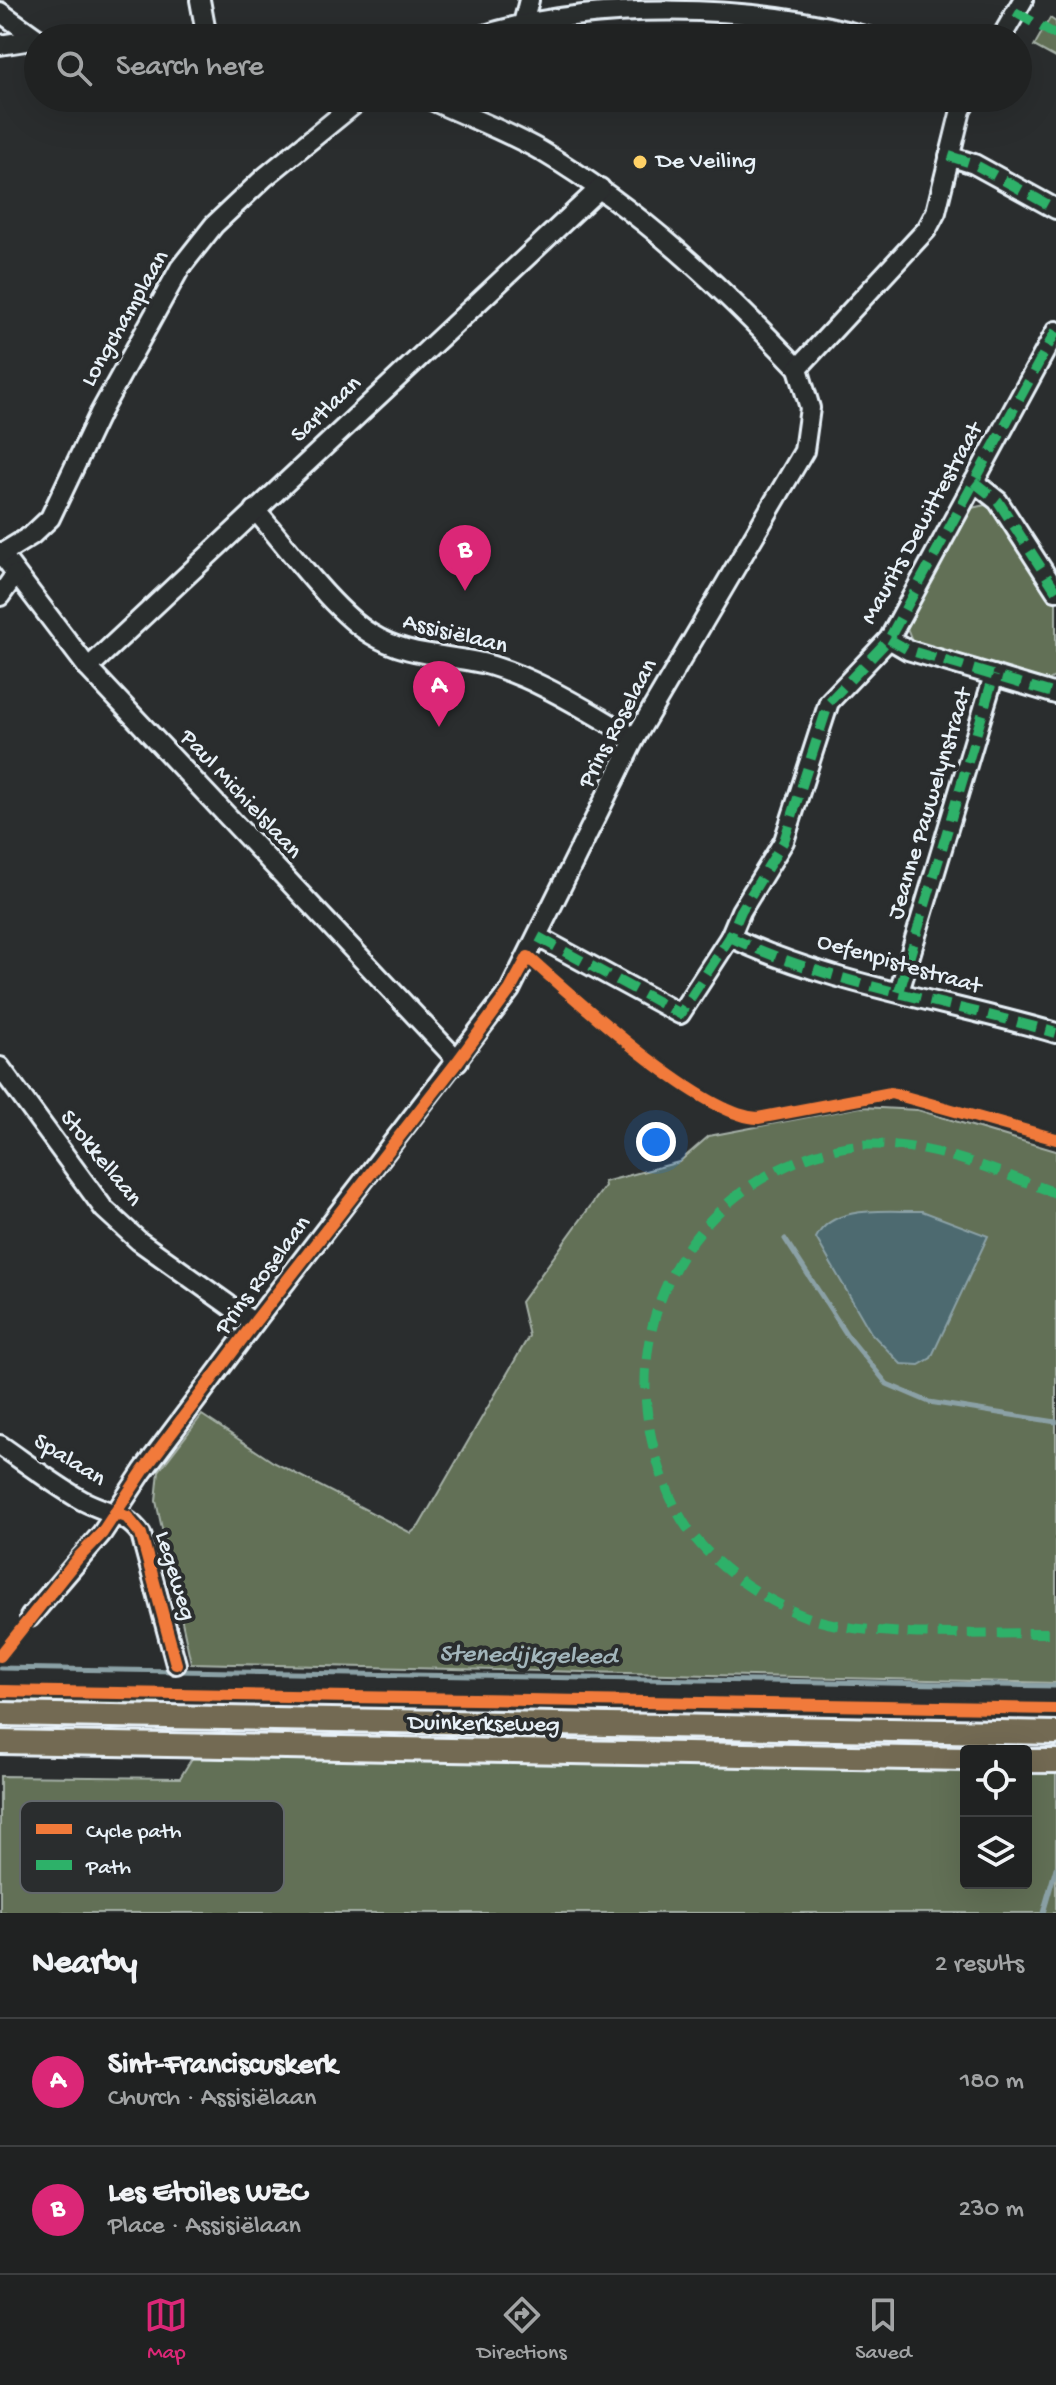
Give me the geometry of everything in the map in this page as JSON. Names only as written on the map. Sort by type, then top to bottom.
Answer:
[{"type":"main road","name":"Duinkerkseweg","points":[[0,1714],[1056,1733]]},
{"type":"main road","points":[[178,1716],[200,1745]]},
{"type":"main road","name":"Duinkerkseweg","points":[[0,1742],[960,1759]]},
{"type":"main road","points":[[1032,1761],[1056,1761]]},
{"type":"street","points":[[200,0],[204,24]]},
{"type":"street","points":[[529,0],[523,24],[606,7],[778,18],[806,24]]},
{"type":"street","points":[[1009,24],[1023,0]]},
{"type":"street","points":[[0,12],[24,29]]},
{"type":"street","points":[[0,45],[24,41]]},
{"type":"street","name":"Longchamplaan","points":[[1,553],[50,518],[100,413],[180,268],[214,225],[265,177],[345,112]]},
{"type":"street","points":[[457,112],[540,150],[600,188],[716,281],[798,368],[927,229],[936,212],[963,112]]},
{"type":"street","points":[[949,156],[974,164],[1056,209]]},
{"type":"street","name":"Sartlaan","points":[[88,668],[600,188]]},
{"type":"street","name":"Maurits Dewittestraat","points":[[538,937],[680,1014],[730,937],[741,911],[784,841],[829,702],[889,639],[974,482],[1050,358],[1056,331]]},
{"type":"street","name":"Prins Roselaan","points":[[30,1617],[115,1513],[254,1323],[510,990],[635,738],[804,451],[810,408],[798,368]]},
{"type":"street","points":[[974,482],[998,501],[1056,591]]},
{"type":"street","name":"Assisiëlaan","points":[[255,510],[369,633],[404,651],[483,663],[530,681],[635,738]]},
{"type":"street","name":"Paul Michielslaan","points":[[1,553],[88,668],[458,1061]]},
{"type":"street","points":[[0,596],[15,575]]},
{"type":"street","points":[[889,639],[908,650],[1056,694]]},
{"type":"street","name":"Jeanne Pauwelynstraat","points":[[899,992],[994,675]]},
{"type":"street","name":"Oefenpistestraat","points":[[730,937],[757,950],[899,992],[1055,1030]]},
{"type":"street","name":"Stokkellaan","points":[[0,1067],[104,1209],[139,1241],[254,1323]]},
{"type":"street","name":"Spalaan","points":[[0,1445],[85,1502],[115,1513]]},
{"type":"street","name":"Legeweg","points":[[115,1513],[127,1517],[141,1534],[176,1664]]},
{"type":"green space","points":[[1050,18],[1056,22],[1056,58],[1034,46]]},
{"type":"green space","points":[[985,505],[994,508],[1056,602],[1056,676],[1042,684],[913,643],[905,623],[967,509]]},
{"type":"green space","points":[[861,1107],[918,1110],[1056,1151],[1056,1683],[191,1663],[156,1501],[159,1471],[202,1415],[273,1462],[411,1533],[419,1526],[529,1336],[521,1302],[605,1186],[604,1182],[679,1162],[709,1136]]},
{"type":"green space","points":[[0,1694],[166,1697],[157,1705],[0,1703]]},
{"type":"green space","points":[[200,1745],[960,1759],[960,1889],[1032,1889],[1032,1761],[1056,1761],[1056,1913],[0,1913],[0,1776],[180,1778]]},
{"type":"water","points":[[922,1211],[988,1236],[931,1358],[919,1365],[901,1364],[871,1333],[816,1238],[824,1227],[848,1214]]},
{"type":"waterway","points":[[785,1239],[847,1335],[887,1384],[929,1402],[1056,1422]]},
{"type":"waterway","name":"Stenedijkgeleed","points":[[0,1668],[1056,1686]]},
{"type":"waterway","points":[[1043,1913],[1056,1868]]},
{"type":"marked path","points":[[1015,12],[1056,35]]},
{"type":"marked path","points":[[949,156],[974,164],[1056,209]]},
{"type":"marked path","points":[[538,937],[680,1014],[730,937],[741,911],[784,841],[829,702],[889,639],[1056,331]]},
{"type":"marked path","points":[[974,482],[998,501],[1056,591]]},
{"type":"marked path","points":[[889,639],[908,650],[1056,694]]},
{"type":"marked path","points":[[899,992],[994,675]]},
{"type":"marked path","points":[[730,937],[849,980],[1056,1033]]},
{"type":"marked path","points":[[1056,1193],[955,1158],[903,1146],[877,1144],[837,1148],[783,1167],[746,1189],[716,1215],[690,1244],[671,1276],[657,1311],[648,1348],[645,1386],[649,1425],[658,1463],[678,1513],[711,1555],[737,1578],[766,1597],[797,1613],[855,1628],[924,1634],[1056,1633]]},
{"type":"cycle path","points":[[0,1656],[78,1558],[102,1533],[143,1471],[254,1323],[458,1061],[510,990],[528,957],[672,1077],[734,1112],[758,1118],[891,1093],[1056,1139]]},
{"type":"cycle path","points":[[115,1513],[127,1517],[141,1534],[176,1664]]},
{"type":"cycle path","points":[[0,1691],[1056,1709]]},
{"type":"place","name":"De Veiling","points":[[640,162]]},
{"type":"place","name":"Les Etoiles WZC","points":[[465,591]]},
{"type":"place","name":"Sint-Franciscuskerk","points":[[439,727]]}]
